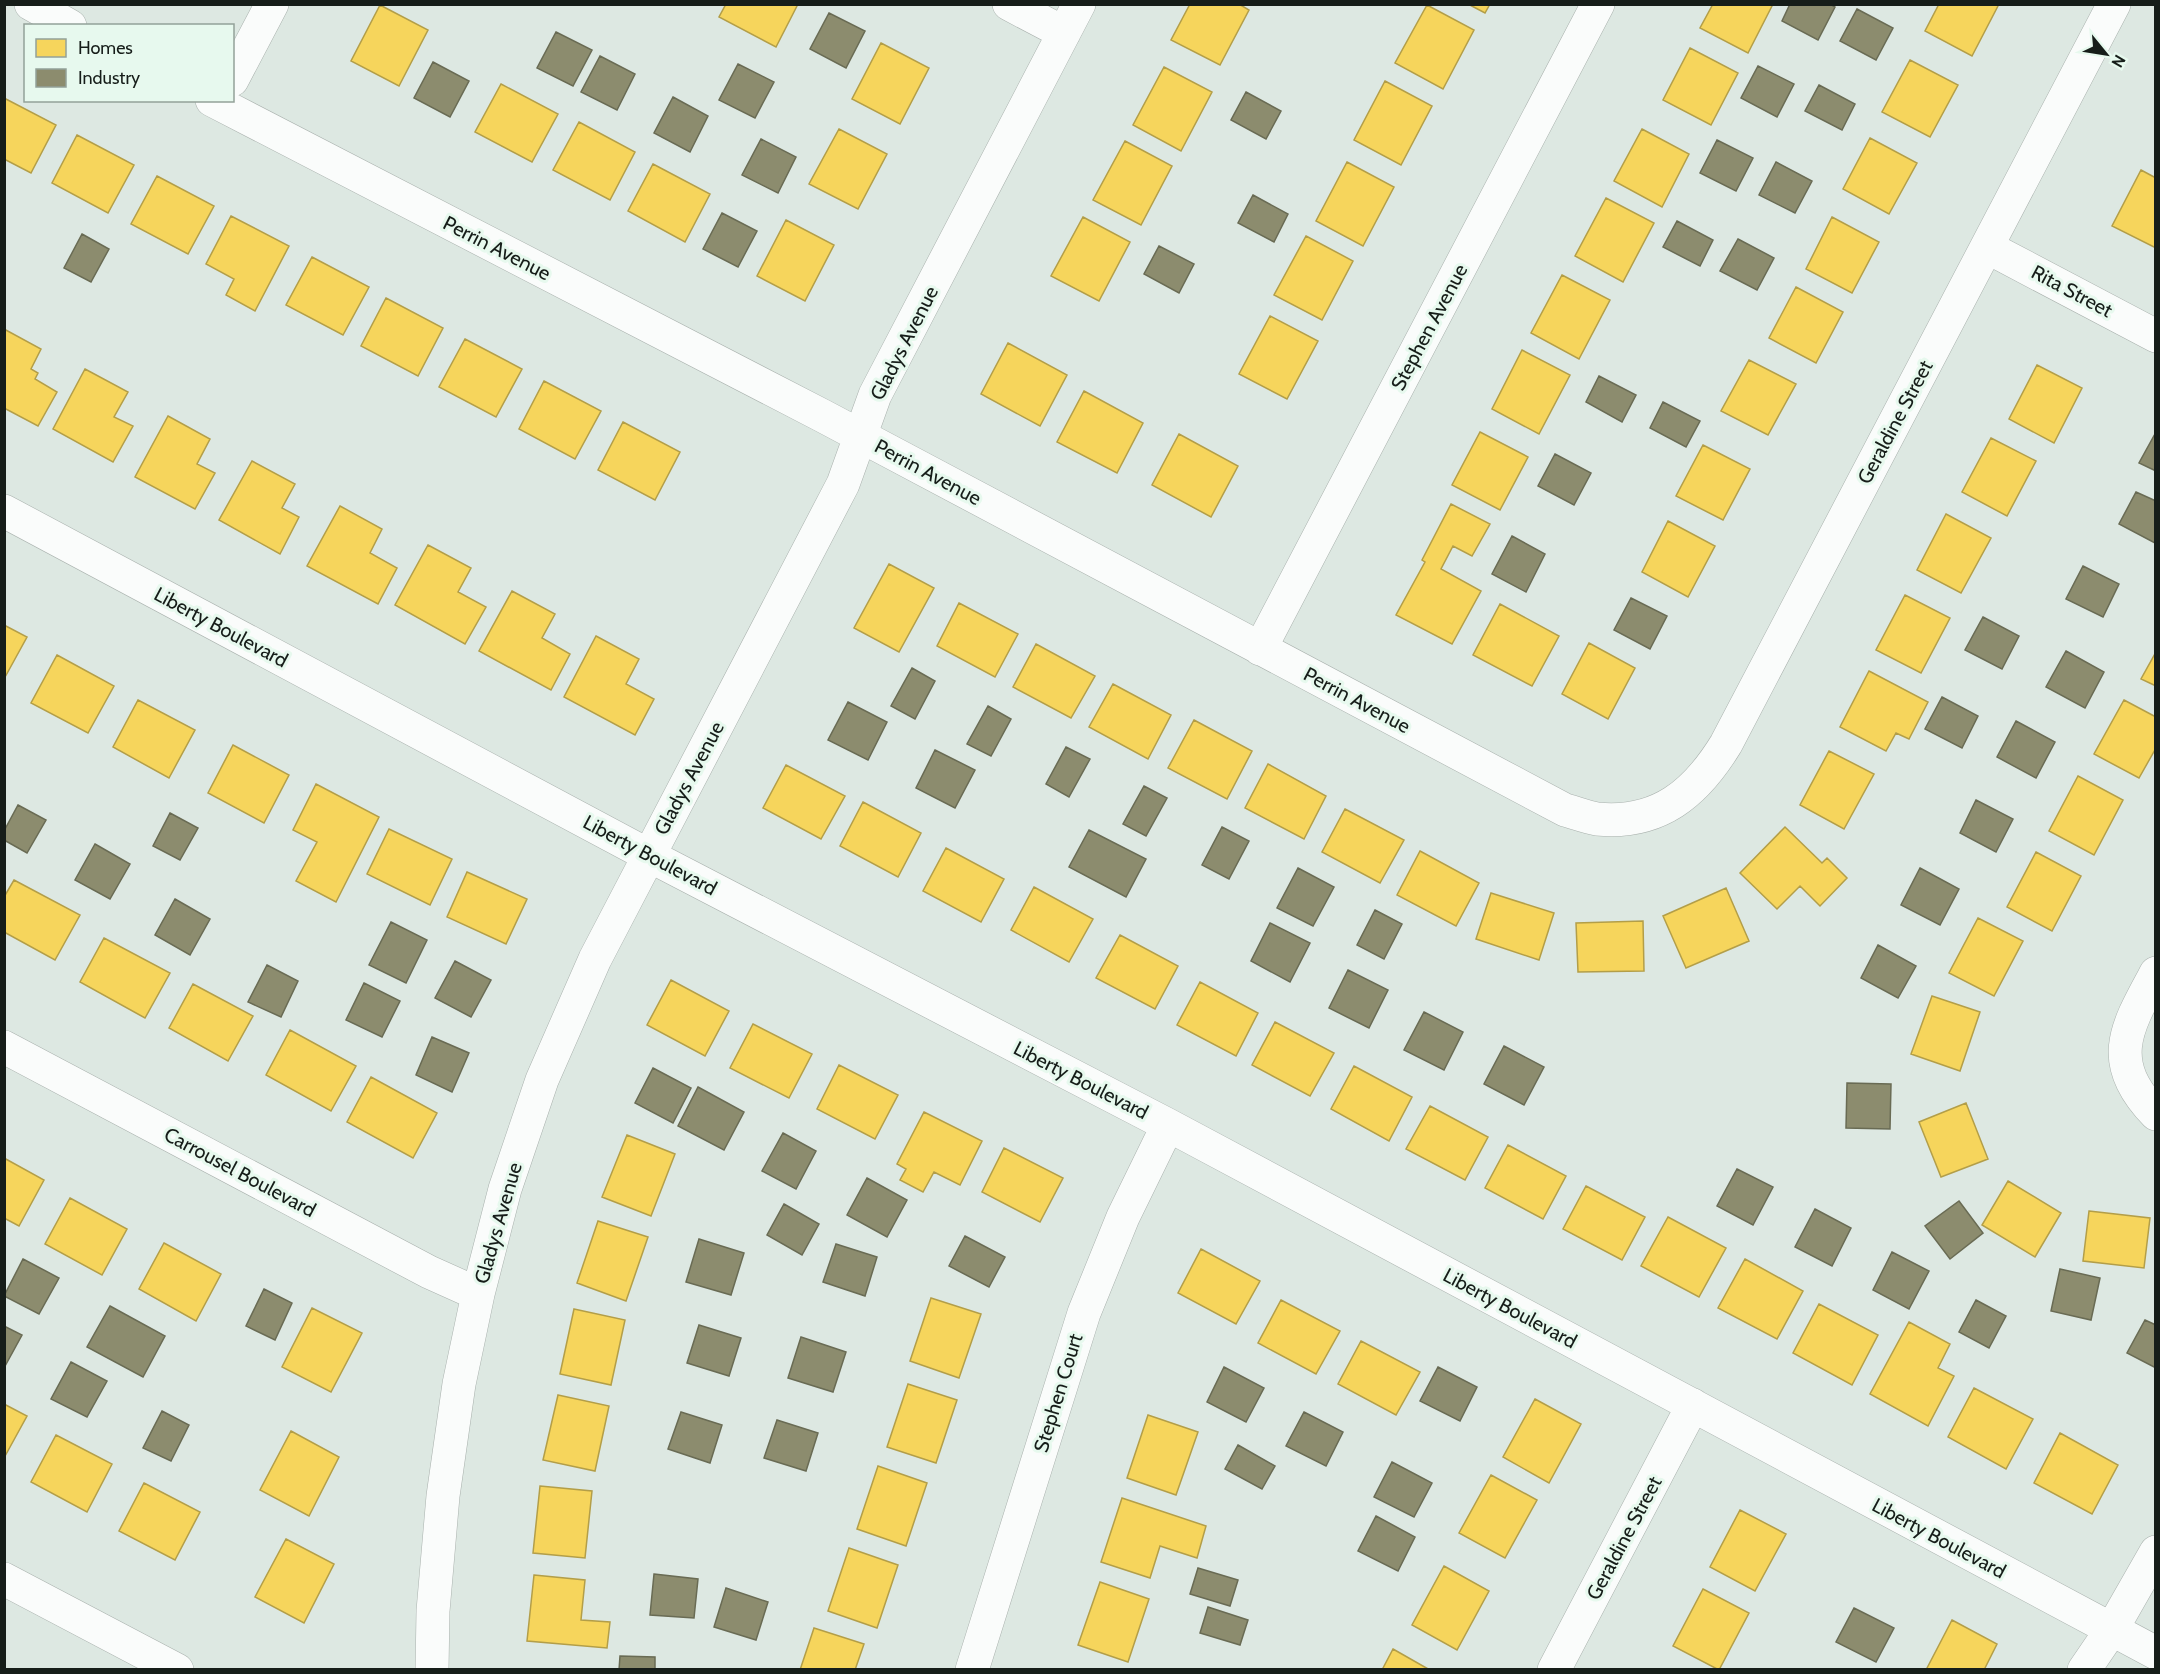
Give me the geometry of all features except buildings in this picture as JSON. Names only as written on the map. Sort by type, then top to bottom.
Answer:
[{"type":"street","points":[[30,4],[66,24]]},
{"type":"street","points":[[234,73],[272,4]]},
{"type":"street","points":[[1009,4],[1064,33]]},
{"type":"street","name":"Gladys Avenue","points":[[432,1670],[433,1611],[443,1496],[459,1384],[478,1294],[506,1189],[542,1080],[595,959],[843,484],[875,395],[1079,4]]},
{"type":"street","name":"Stephen Avenue","points":[[1260,649],[1598,4]]},
{"type":"street","name":"Geraldine Street","points":[[1649,813],[1673,804],[1698,784],[1713,766],[1726,744],[2114,4]]},
{"type":"street","name":"Perrin Avenue","points":[[232,102],[1565,810],[1594,818],[1618,820],[1649,813]]},
{"type":"street","name":"Rita Street","points":[[1987,246],[2156,336]]},
{"type":"street","name":"Liberty Boulevard","points":[[4,511],[648,855],[1168,1125],[2156,1653]]},
{"type":"street","points":[[2156,973],[2127,1030],[2124,1050],[2125,1065],[2131,1081],[2140,1097],[2156,1114]]},
{"type":"street","name":"Carrousel Boulevard","points":[[4,1047],[419,1267],[478,1294]]},
{"type":"street","name":"Stephen Court","points":[[972,1670],[1084,1312],[1122,1218],[1168,1125]]},
{"type":"street","name":"Geraldine Street","points":[[1554,1670],[1694,1405]]},
{"type":"street","points":[[2084,1670],[2112,1629],[2156,1552]]},
{"type":"street","points":[[4,1579],[177,1670]]}]
